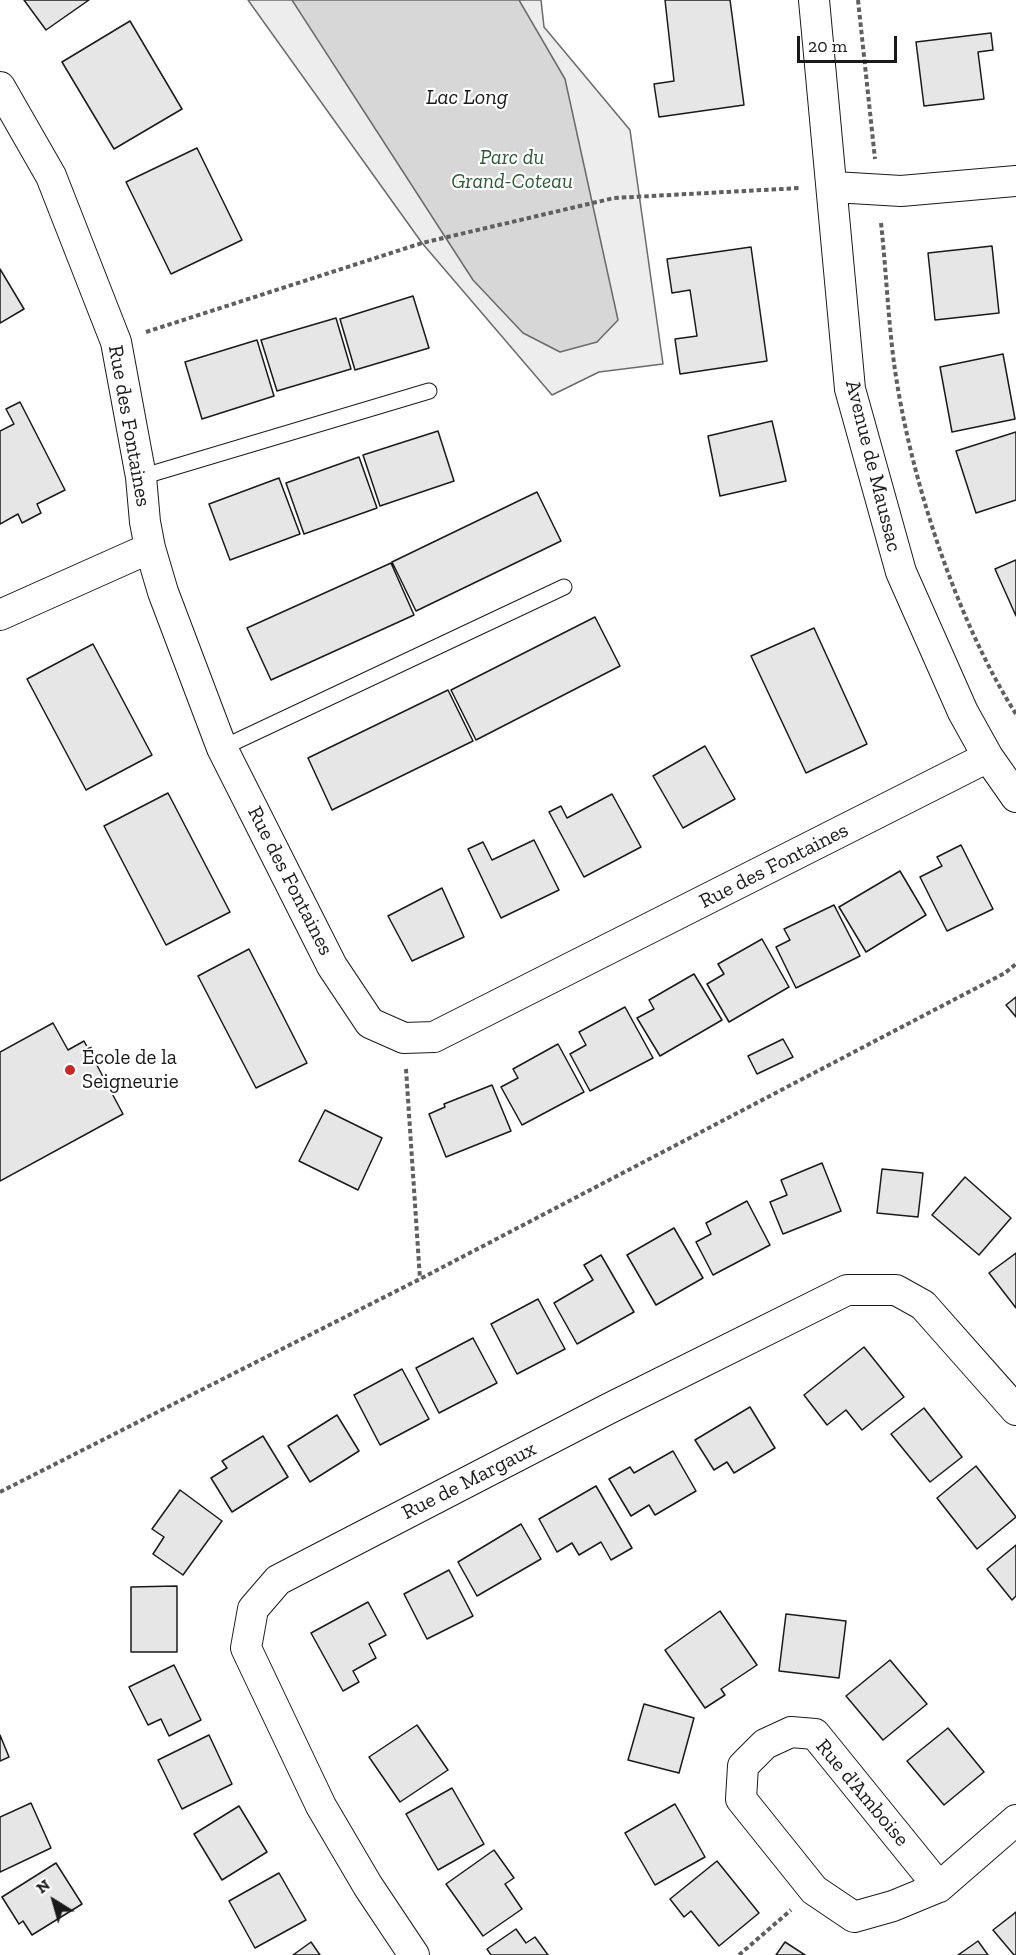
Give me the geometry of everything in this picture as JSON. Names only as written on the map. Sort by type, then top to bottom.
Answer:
[{"type":"street","name":"Avenue de Maussac","points":[[814,0],[834,187],[850,389],[900,572],[938,660],[988,757],[1016,797]]},
{"type":"street","name":"Rue des Fontaines","points":[[0,87],[51,176],[116,342],[141,477],[150,548],[222,748],[332,966],[370,1023],[404,1038],[434,1038],[988,757]]},
{"type":"street","points":[[834,187],[901,192],[1016,181]]},
{"type":"street","points":[[0,615],[150,548]]},
{"type":"street","name":"Rue de Margaux","points":[[414,1955],[368,1886],[321,1806],[246,1648],[253,1609],[278,1580],[608,1409],[847,1290],[896,1290],[923,1305],[1016,1410]]},
{"type":"street","name":"Rue d'Amboise","points":[[939,1887],[815,1734],[791,1732],[765,1744],[744,1766],[741,1799],[814,1890],[854,1917],[893,1906],[939,1887],[1016,1820]]},
{"type":"lane","points":[[141,477],[429,391]]},
{"type":"lane","points":[[222,748],[564,587]]},
{"type":"path","points":[[858,0],[876,160]]},
{"type":"path","points":[[116,342],[422,243],[614,198],[834,187]]},
{"type":"path","points":[[881,220],[895,366],[910,447],[950,575],[993,678],[1016,714]]},
{"type":"path","points":[[0,1492],[420,1279],[1005,973],[1016,964]]},
{"type":"path","points":[[404,1038],[420,1279]]},
{"type":"path","points":[[739,1955],[814,1890]]},
{"type":"shaded area","name":"Lac Long","points":[[248,0],[541,0],[544,27],[630,130],[663,364],[599,372],[552,395],[422,243]]},
{"type":"water","name":"Lac Long","points":[[292,0],[519,0],[565,79],[618,320],[597,342],[560,352],[523,333],[473,280]]},
{"type":"building","points":[[24,0],[89,0],[46,30]]},
{"type":"building","points":[[665,0],[730,0],[744,105],[659,117],[654,84],[674,81]]},
{"type":"building","points":[[130,21],[182,109],[114,149],[62,62]]},
{"type":"building","points":[[991,33],[993,50],[978,52],[984,99],[924,106],[916,42]]},
{"type":"building","points":[[197,148],[242,240],[171,274],[126,182]]},
{"type":"building","points":[[992,246],[999,313],[935,320],[928,253]]},
{"type":"building","points":[[751,247],[767,361],[680,374],[675,339],[697,336],[690,290],[672,293],[667,259]]},
{"type":"building","points":[[0,269],[24,309],[0,323]]},
{"type":"building","points":[[413,296],[429,348],[355,370],[340,319]]},
{"type":"building","points":[[336,318],[351,369],[277,391],[261,340]]},
{"type":"building","points":[[257,340],[274,396],[202,419],[185,362]]},
{"type":"building","points":[[1003,354],[1015,419],[952,432],[940,367]]},
{"type":"building","points":[[20,402],[65,490],[37,504],[41,513],[22,523],[18,514],[0,524],[0,431],[14,424],[6,409]]},
{"type":"building","points":[[772,421],[786,481],[720,496],[708,436]]},
{"type":"building","points":[[438,431],[454,481],[380,506],[363,455]]},
{"type":"building","points":[[1016,432],[1016,500],[976,513],[956,451]]},
{"type":"building","points":[[359,457],[377,508],[304,534],[286,483]]},
{"type":"building","points":[[279,478],[300,534],[230,560],[209,504]]},
{"type":"building","points":[[537,492],[561,541],[416,611],[392,562]]},
{"type":"building","points":[[1016,560],[1016,616],[995,569]]},
{"type":"building","points":[[391,563],[414,615],[271,680],[247,628]]},
{"type":"building","points":[[595,617],[620,666],[476,740],[451,690]]},
{"type":"building","points":[[814,628],[867,744],[806,773],[751,656]]},
{"type":"building","points":[[93,644],[152,755],[86,790],[27,679]]},
{"type":"building","points":[[448,690],[473,741],[332,810],[308,758]]},
{"type":"building","points":[[705,746],[735,799],[683,828],[653,776]]},
{"type":"building","points":[[168,793],[230,912],[166,945],[104,826]]},
{"type":"building","points":[[612,794],[641,847],[584,877],[549,812],[561,806],[567,818]]},
{"type":"building","points":[[534,840],[559,890],[501,918],[468,849],[483,842],[492,860]]},
{"type":"building","points":[[961,845],[993,909],[947,931],[920,877],[942,866],[937,857]]},
{"type":"building","points":[[900,871],[926,915],[866,952],[839,907]]},
{"type":"building","points":[[442,888],[464,937],[412,961],[388,916]]},
{"type":"building","points":[[834,905],[860,956],[796,988],[776,947],[790,940],[784,929]]},
{"type":"building","points":[[762,939],[789,987],[729,1022],[707,984],[724,974],[718,964]]},
{"type":"building","points":[[249,949],[307,1063],[256,1088],[198,976]]},
{"type":"building","points":[[694,974],[722,1020],[660,1056],[637,1018],[654,1009],[649,1000]]},
{"type":"building","points":[[1016,997],[1016,1017],[1006,1005]]},
{"type":"building","points":[[625,1007],[653,1058],[590,1091],[570,1054],[586,1045],[579,1032]]},
{"type":"building","points":[[53,1023],[68,1050],[84,1041],[123,1114],[0,1181],[0,1052]]},
{"type":"building","points":[[783,1039],[793,1057],[757,1074],[748,1056]]},
{"type":"building","points":[[558,1044],[584,1092],[522,1125],[501,1087],[518,1078],[513,1069]]},
{"type":"building","points":[[492,1085],[511,1131],[446,1157],[429,1114],[445,1107],[444,1104]]},
{"type":"building","points":[[325,1110],[382,1138],[358,1190],[299,1161]]},
{"type":"building","points":[[822,1163],[841,1211],[783,1234],[770,1202],[787,1195],[781,1180]]},
{"type":"building","points":[[882,1169],[923,1173],[918,1217],[877,1213]]},
{"type":"building","points":[[965,1177],[1011,1218],[979,1255],[932,1215]]},
{"type":"building","points":[[747,1201],[770,1245],[713,1275],[696,1242],[711,1234],[706,1223]]},
{"type":"building","points":[[674,1228],[703,1278],[656,1305],[627,1255]]},
{"type":"building","points":[[1016,1253],[1016,1308],[989,1273]]},
{"type":"building","points":[[601,1255],[634,1312],[577,1344],[554,1303],[593,1280],[584,1265]]},
{"type":"building","points":[[538,1299],[565,1349],[517,1374],[491,1324]]},
{"type":"building","points":[[473,1338],[497,1383],[439,1413],[416,1368]]},
{"type":"building","points":[[864,1347],[904,1397],[862,1430],[846,1410],[827,1425],[804,1395]]},
{"type":"building","points":[[402,1369],[429,1419],[380,1445],[354,1395]]},
{"type":"building","points":[[750,1407],[775,1448],[734,1473],[727,1462],[714,1470],[695,1440]]},
{"type":"building","points":[[924,1408],[962,1457],[930,1482],[891,1434]]},
{"type":"building","points":[[337,1415],[359,1451],[310,1482],[288,1446]]},
{"type":"building","points":[[263,1436],[288,1477],[232,1512],[211,1478],[227,1468],[222,1461]]},
{"type":"building","points":[[673,1451],[696,1491],[655,1515],[649,1505],[631,1516],[609,1479],[630,1467],[634,1473]]},
{"type":"building","points":[[976,1466],[1016,1517],[977,1549],[937,1498]]},
{"type":"building","points":[[596,1486],[632,1548],[611,1560],[601,1542],[579,1555],[572,1543],[557,1552],[539,1519]]},
{"type":"building","points":[[180,1490],[222,1521],[183,1575],[153,1554],[164,1537],[152,1529]]},
{"type":"building","points":[[521,1524],[541,1559],[477,1596],[458,1562]]},
{"type":"building","points":[[1016,1545],[1016,1596],[1012,1600],[987,1569]]},
{"type":"building","points":[[449,1570],[473,1616],[427,1639],[404,1594]]},
{"type":"building","points":[[177,1586],[177,1652],[131,1652],[131,1587]]},
{"type":"building","points":[[368,1602],[386,1635],[369,1644],[376,1658],[353,1671],[359,1682],[343,1691],[311,1633]]},
{"type":"building","points":[[720,1611],[757,1665],[721,1689],[725,1695],[705,1708],[665,1650]]},
{"type":"building","points":[[786,1614],[846,1621],[839,1678],[779,1671]]},
{"type":"building","points":[[890,1660],[927,1704],[883,1740],[846,1696]]},
{"type":"building","points":[[174,1665],[201,1720],[169,1736],[161,1719],[148,1725],[129,1687]]},
{"type":"building","points":[[644,1704],[694,1718],[679,1773],[628,1760]]},
{"type":"building","points":[[417,1725],[448,1770],[400,1802],[369,1757]]},
{"type":"building","points":[[948,1728],[984,1772],[944,1805],[907,1761]]},
{"type":"building","points":[[0,1735],[9,1757],[0,1761]]},
{"type":"building","points":[[209,1735],[232,1784],[182,1809],[158,1760]]},
{"type":"building","points":[[452,1788],[484,1844],[438,1870],[406,1814]]},
{"type":"building","points":[[31,1803],[51,1848],[0,1872],[0,1817]]},
{"type":"building","points":[[675,1804],[705,1857],[655,1885],[625,1833]]},
{"type":"building","points":[[239,1806],[267,1852],[222,1880],[194,1834]]},
{"type":"building","points":[[494,1850],[514,1878],[505,1884],[522,1909],[483,1936],[446,1884]]},
{"type":"building","points":[[717,1861],[759,1913],[719,1946],[691,1911],[684,1917],[670,1899]]},
{"type":"building","points":[[56,1863],[82,1904],[32,1935],[23,1921],[19,1924],[2,1897]]},
{"type":"building","points":[[279,1873],[306,1920],[255,1948],[229,1901]]},
{"type":"building","points":[[1016,1912],[1016,1955],[1014,1955],[993,1930]]},
{"type":"building","points":[[516,1929],[526,1943],[535,1937],[548,1955],[491,1955],[487,1949]]},
{"type":"building","points":[[978,1941],[988,1955],[958,1955]]},
{"type":"building","points":[[311,1942],[320,1955],[293,1955]]},
{"type":"building","points":[[785,1942],[805,1955],[776,1955]]},
{"type":"place","name":"École de la Seigneurie","points":[[70,1070]]},
{"type":"park label","name":"Parc du Grand-Coteau","points":[[512,170]]}]
